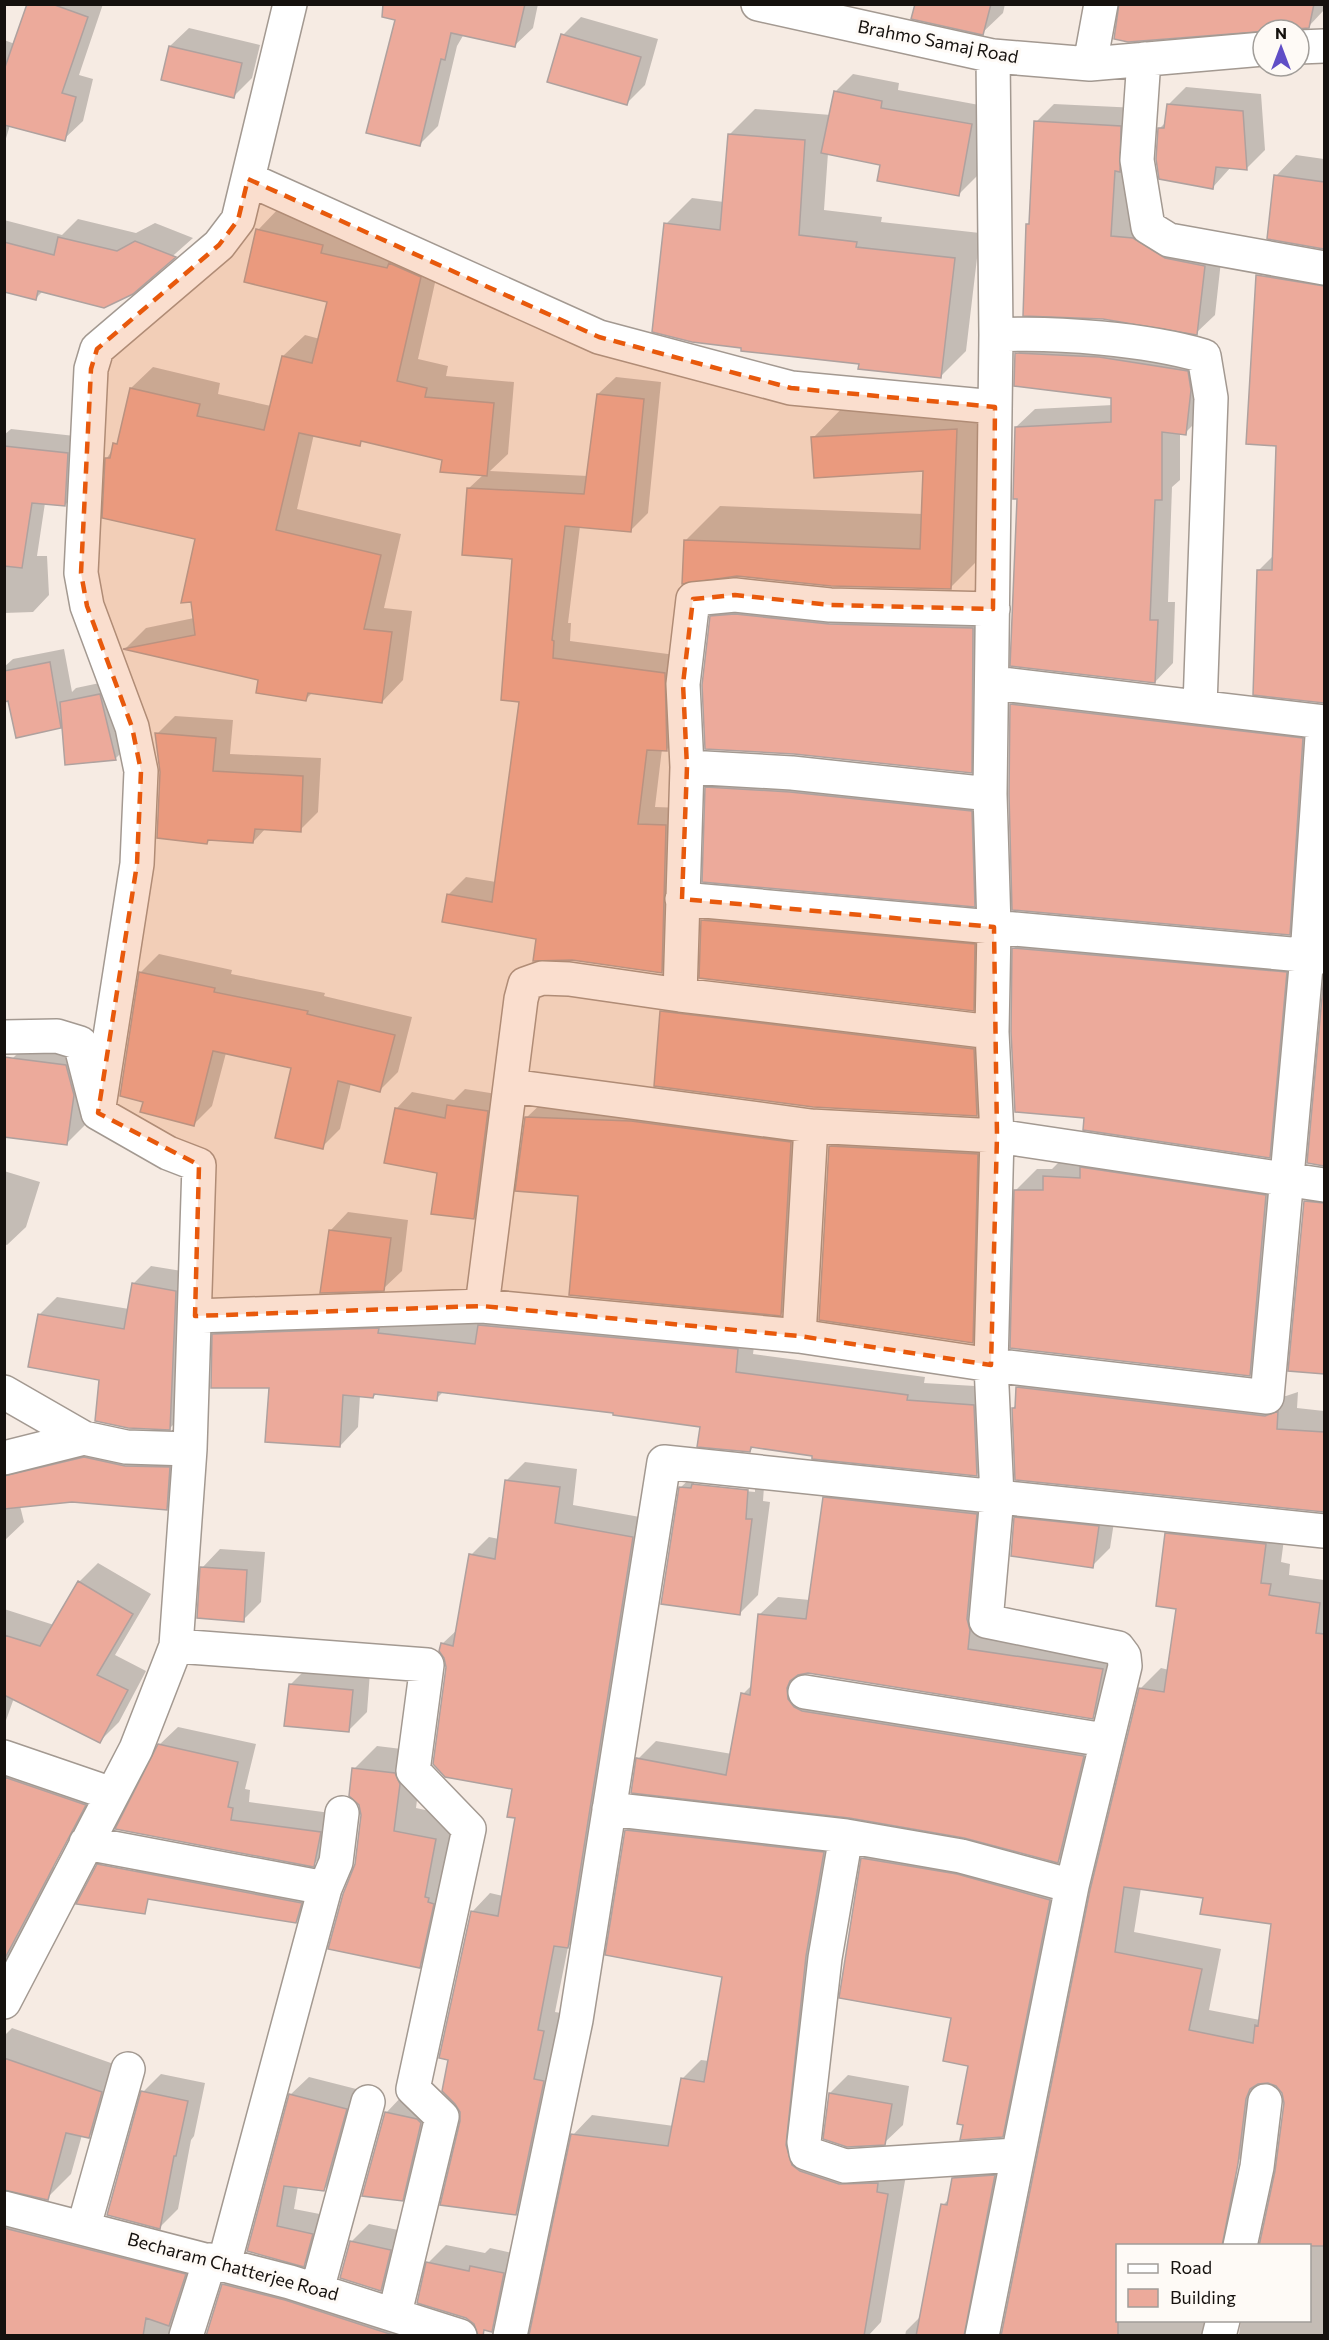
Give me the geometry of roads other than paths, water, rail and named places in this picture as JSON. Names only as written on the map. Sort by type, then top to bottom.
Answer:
[{"type":"street","points":[[98,1113],[137,864],[141,771],[132,727],[87,606],[81,573],[91,369],[98,349],[219,245],[238,220],[290,4]]},
{"type":"street","name":"Brahmo Samaj Road","points":[[758,4],[993,56],[1090,64],[1251,50]]},
{"type":"street","points":[[1090,64],[1101,4]]},
{"type":"street","points":[[982,2336],[1016,2155],[1072,1886],[1105,1740],[1125,1666],[1124,1656],[1118,1648],[986,1621],[997,1497],[991,1365],[997,1136],[992,1032],[994,927],[990,794],[994,682],[996,407],[993,56]]},
{"type":"street","points":[[1144,59],[1137,160],[1148,226],[1170,240],[1324,268]]},
{"type":"street","points":[[248,179],[599,337],[791,388],[996,407]]},
{"type":"street","points":[[996,335],[1036,333],[1177,348],[1204,356],[1211,398],[1200,706]]},
{"type":"street","points":[[680,995],[687,767],[683,684],[693,599],[735,595],[830,605],[993,609]]},
{"type":"street","points":[[195,1316],[482,1306],[799,1336],[991,1365],[1267,1397],[1287,1178],[1316,956],[1324,722],[994,682]]},
{"type":"street","points":[[687,767],[792,773],[990,794]]},
{"type":"street","points":[[682,899],[1316,956]]},
{"type":"street","points":[[482,1306],[521,999],[525,984],[542,978],[569,979],[680,995],[992,1032]]},
{"type":"street","points":[[4,1037],[57,1036],[80,1043],[98,1113],[168,1153],[199,1165],[190,1449],[176,1646],[136,1749],[4,2002]]},
{"type":"street","points":[[511,1086],[811,1126],[997,1136],[1324,1185]]},
{"type":"street","points":[[799,1336],[811,1126]]},
{"type":"street","points":[[4,1392],[84,1438],[126,1447],[190,1449]]},
{"type":"street","points":[[4,1458],[84,1438]]},
{"type":"street","points":[[510,2336],[576,2020],[664,1462],[1324,1531]]},
{"type":"street","points":[[176,1646],[428,1665],[414,1771],[469,1829],[413,2089],[442,2117],[395,2313]]},
{"type":"street","points":[[805,1692],[1105,1740]]},
{"type":"street","points":[[4,1757],[112,1794]]},
{"type":"street","points":[[609,1809],[846,1836],[961,1856],[1072,1886]]},
{"type":"street","points":[[186,2336],[217,2262],[325,1888],[336,1862],[342,1813]]},
{"type":"street","points":[[846,1836],[825,1958],[804,2142],[806,2152],[845,2166],[1016,2155]]},
{"type":"street","points":[[86,1843],[325,1888]]},
{"type":"street","points":[[84,2226],[128,2068]]},
{"type":"street","points":[[1240,2244],[1257,2167],[1265,2101]]},
{"type":"street","points":[[317,2290],[368,2102]]},
{"type":"street","name":"Becharam Chatterjee Road","points":[[4,2208],[84,2226],[317,2290],[395,2313],[441,2333]]}]
